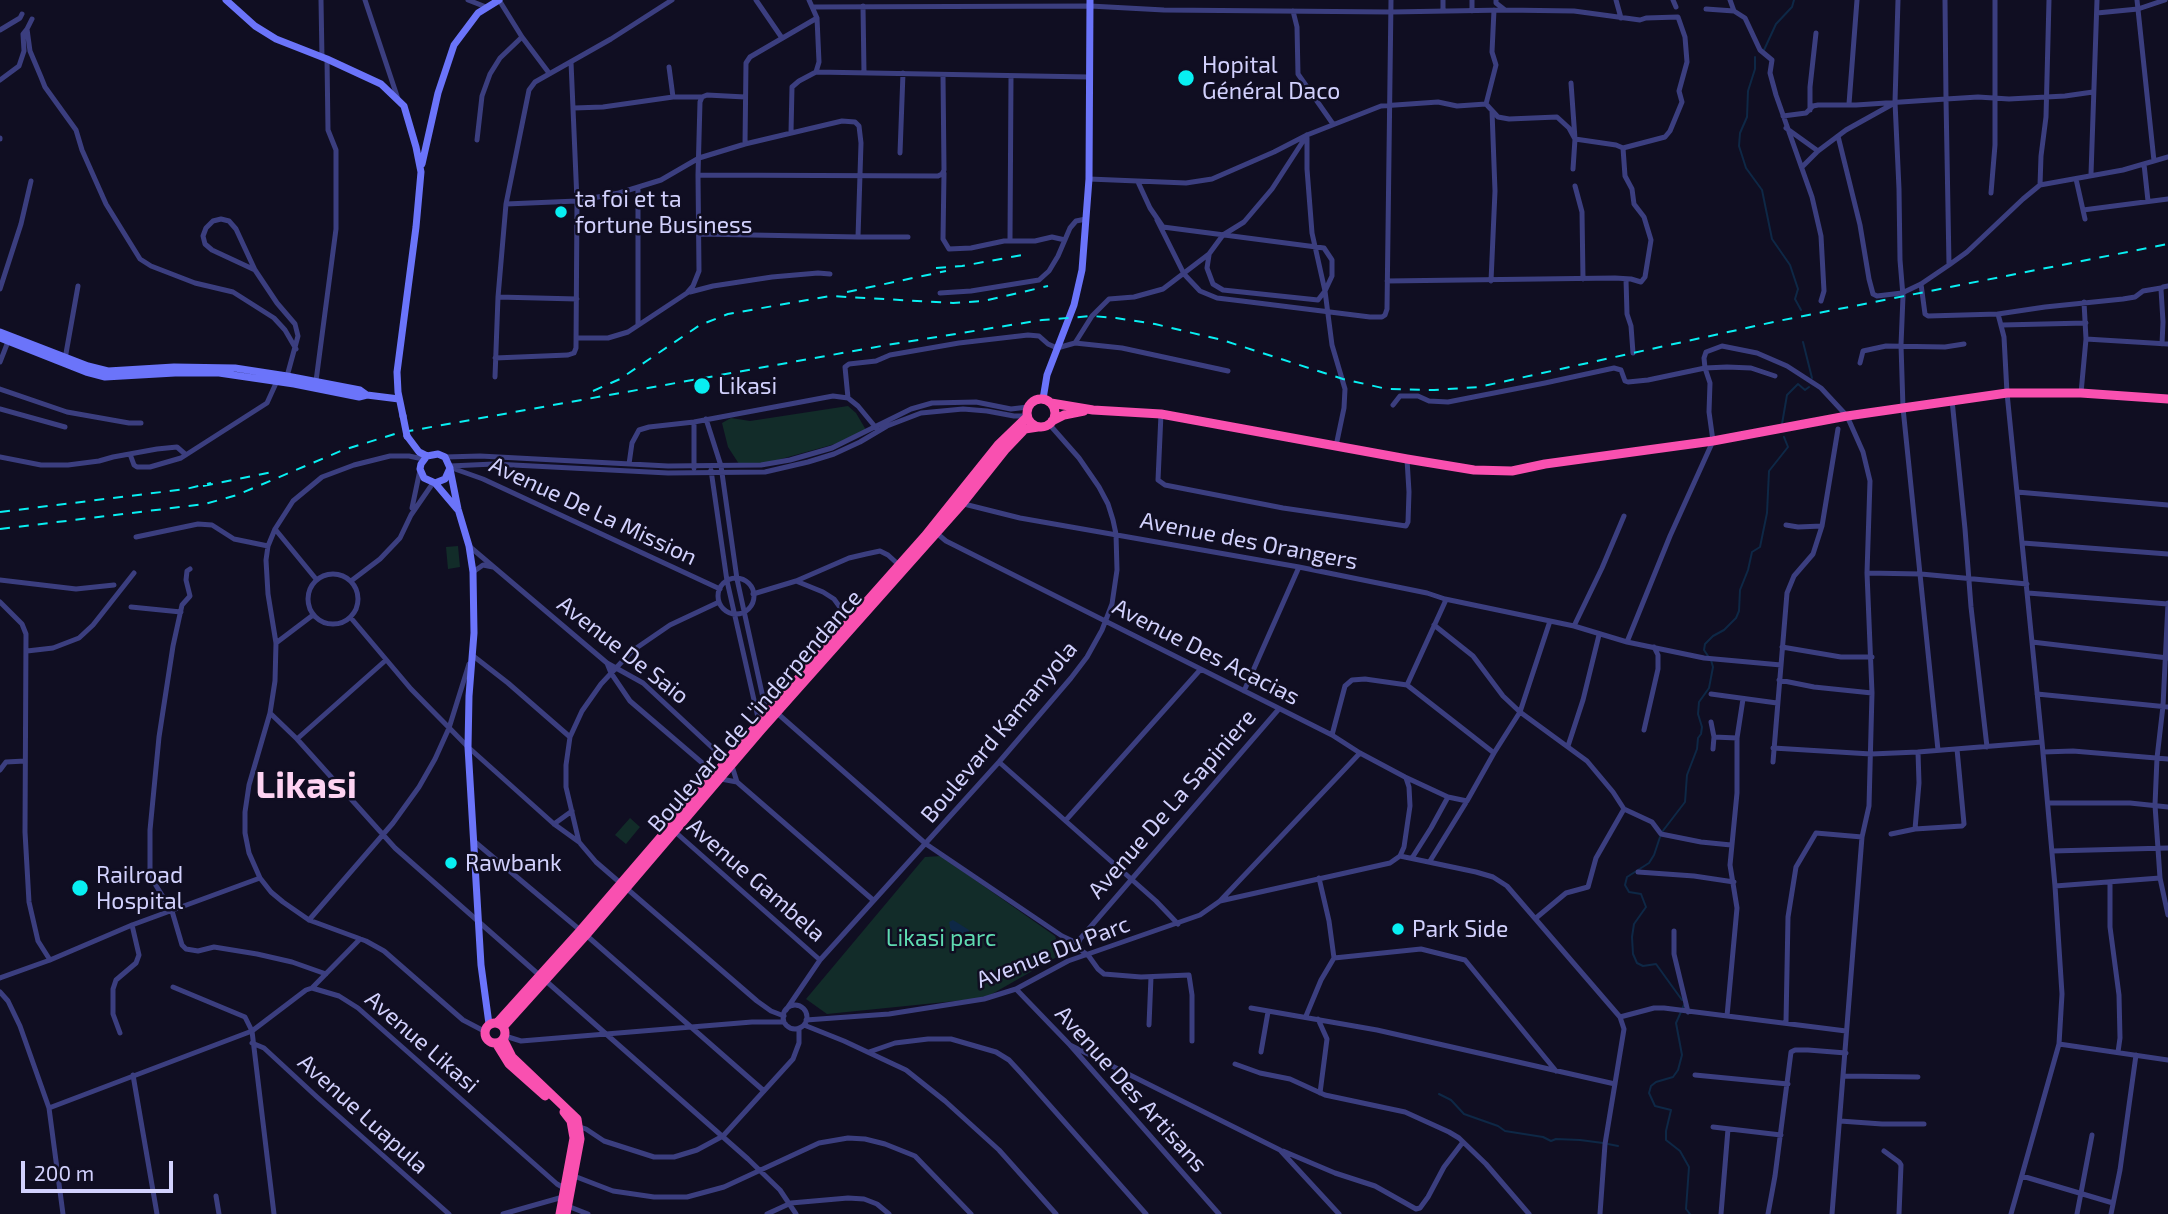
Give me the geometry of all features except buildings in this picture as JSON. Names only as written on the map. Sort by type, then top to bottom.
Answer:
[{"type":"highway","points":[[1093,410],[1064,415],[1038,427],[1032,424],[1027,413],[1034,400],[1093,410],[1161,414],[1474,470],[1511,471],[1713,441],[1847,416],[2007,393],[2081,393],[2168,399]]},
{"type":"highway","points":[[1047,401],[1055,412],[1050,423]]},
{"type":"highway","name":"Boulevard de L'inderpendance","points":[[958,503],[1003,439],[1027,413]]},
{"type":"highway","name":"Boulevard de L'inderpendance","points":[[764,723],[778,713],[1004,450],[1021,433],[1038,427]]},
{"type":"highway","name":"Boulevard de L'inderpendance","points":[[497,1032],[850,621],[901,568]]},
{"type":"highway","points":[[497,1032],[509,1064],[575,1123],[580,1139],[574,1176],[564,1203]]},
{"type":"highway","points":[[564,1203],[575,1123]]},
{"type":"main road","points":[[226,0],[255,26],[276,39],[381,84],[398,99],[408,117],[421,172]]},
{"type":"main road","points":[[457,509],[434,483],[421,474],[424,459],[407,436],[399,399],[398,358],[421,172],[447,61],[462,33],[478,13],[499,0]]},
{"type":"main road","points":[[1047,401],[1046,375],[1074,305],[1080,282],[1089,179],[1090,3]]},
{"type":"main road","points":[[0,332],[9,339]]},
{"type":"main road","points":[[0,338],[9,339],[105,377],[175,370],[219,370],[316,381],[360,390],[367,395]]},
{"type":"main road","points":[[282,379],[359,397],[367,395],[399,399]]},
{"type":"main road","points":[[424,459],[438,454],[445,457],[469,546],[474,615],[468,696],[468,747],[478,922],[484,989],[497,1032]]},
{"type":"main road","points":[[434,483],[445,479],[450,468]]},
{"type":"street","points":[[316,381],[336,229],[336,150],[328,130],[321,0]]},
{"type":"street","points":[[365,0],[398,99]]},
{"type":"street","points":[[468,0],[486,7]]},
{"type":"street","points":[[499,0],[548,73]]},
{"type":"street","points":[[495,377],[506,204],[529,90],[548,73],[571,62],[673,0]]},
{"type":"street","points":[[756,0],[782,38]]},
{"type":"street","points":[[809,0],[817,18],[819,62],[816,72]]},
{"type":"street","points":[[1138,182],[1184,274],[1200,291],[1217,298],[1382,317],[1387,309],[1391,0]]},
{"type":"street","points":[[1443,0],[1443,11]]},
{"type":"street","points":[[1472,0],[1472,11]]},
{"type":"street","points":[[1496,0],[1504,10]]},
{"type":"street","points":[[1616,0],[1621,18]]},
{"type":"street","points":[[1673,0],[1676,7]]},
{"type":"street","points":[[1730,0],[1734,11]]},
{"type":"street","points":[[1849,104],[1857,0]]},
{"type":"street","points":[[1898,0],[1895,102],[1903,408],[1938,750]]},
{"type":"street","points":[[1945,0],[1950,265]]},
{"type":"street","points":[[1991,193],[1995,145],[1994,0]]},
{"type":"street","points":[[2040,185],[2047,96],[2049,0]]},
{"type":"street","points":[[2091,174],[2097,0]]},
{"type":"street","points":[[2137,0],[2154,161]]},
{"type":"street","points":[[2097,13],[2137,9],[2165,0]]},
{"type":"street","points":[[813,7],[1090,3],[1164,10],[1504,10],[1574,11],[1640,20],[1678,17],[1688,55],[1679,91],[1682,102],[1670,131],[1665,136],[1622,148],[1575,139]]},
{"type":"street","points":[[863,6],[864,73]]},
{"type":"street","points":[[1706,9],[1734,11],[1745,18],[1760,50],[1772,60],[1770,73],[1786,128],[1812,197],[1821,236],[1824,291],[1821,301]]},
{"type":"street","points":[[1486,104],[1496,65],[1492,52],[1494,10]]},
{"type":"street","points":[[1293,11],[1297,27],[1298,74],[1333,124]]},
{"type":"street","points":[[0,30],[22,14]]},
{"type":"street","points":[[745,144],[746,63],[750,57],[817,18]]},
{"type":"street","points":[[0,80],[19,66],[24,51],[23,34],[32,19]]},
{"type":"street","points":[[27,29],[30,51],[46,87],[76,130],[106,204],[140,259],[195,283],[233,292],[274,318],[296,349]]},
{"type":"street","points":[[1810,110],[1816,33]]},
{"type":"street","points":[[477,140],[482,96],[490,74],[500,58],[522,37]]},
{"type":"street","points":[[495,358],[568,355],[574,352],[577,338],[577,201],[571,62]]},
{"type":"street","points":[[668,67],[673,97]]},
{"type":"street","points":[[791,132],[792,87],[816,72],[1089,77]]},
{"type":"street","points":[[900,153],[902,73]]},
{"type":"street","points":[[943,75],[943,239],[949,249],[1052,237],[1065,240]]},
{"type":"street","points":[[1010,241],[1011,76]]},
{"type":"street","points":[[1571,83],[1575,139],[1573,169]]},
{"type":"street","points":[[1783,116],[1806,113],[1812,106],[1818,105],[2009,99],[2093,92]]},
{"type":"street","points":[[574,108],[603,107],[673,97],[745,97]]},
{"type":"street","points":[[577,338],[608,338],[628,332],[687,293],[693,286],[699,271],[698,175],[702,97]]},
{"type":"street","points":[[1802,167],[1818,150],[1895,102]]},
{"type":"street","points":[[1089,179],[1186,183],[1212,179],[1307,135],[1389,104],[1486,104]]},
{"type":"street","points":[[1486,104],[1497,117],[1557,117],[1569,128],[1575,139]]},
{"type":"street","points":[[1491,281],[1495,191],[1492,111]]},
{"type":"street","points":[[506,204],[577,201],[638,188],[661,180],[699,158],[745,144],[842,121],[855,122],[860,134],[858,237]]},
{"type":"street","points":[[1786,128],[1818,150]]},
{"type":"street","points":[[1075,343],[1091,316],[1110,299],[1134,297],[1163,289],[1209,254],[1223,235],[1244,222],[1272,189],[1307,135]]},
{"type":"street","points":[[1307,135],[1312,233],[1325,291],[1332,345],[1345,389],[1336,446]]},
{"type":"street","points":[[1839,136],[1873,294],[1877,296],[1902,293],[1950,265],[1968,252],[2040,185],[2168,158]]},
{"type":"street","points":[[1387,281],[1626,279],[1641,282],[1645,277],[1651,240],[1644,217],[1634,204],[1632,189],[1623,166],[1622,148]]},
{"type":"street","points":[[2144,164],[2147,201]]},
{"type":"street","points":[[698,175],[938,176],[944,170]]},
{"type":"street","points":[[2076,178],[2085,219]]},
{"type":"street","points":[[0,289],[22,224],[31,181]]},
{"type":"street","points":[[1575,186],[1582,212],[1583,279]]},
{"type":"street","points":[[638,188],[638,325]]},
{"type":"street","points":[[2083,209],[2168,199]]},
{"type":"street","points":[[940,293],[1039,280],[1049,271],[1058,256],[1070,228],[1076,221],[1086,219]]},
{"type":"street","points":[[1157,220],[1163,227],[1171,229],[1324,248],[1332,260],[1332,276],[1318,300],[1223,290],[1213,284],[1207,268],[1209,254]]},
{"type":"street","points":[[130,454],[137,467],[150,467],[173,461],[267,403],[296,349],[298,336],[295,324],[255,270],[236,229],[229,221],[213,221],[206,228],[203,236],[205,244],[212,250],[255,270]]},
{"type":"street","points":[[699,234],[908,237]]},
{"type":"street","points":[[0,258],[8,260]]},
{"type":"street","points":[[687,293],[772,277],[830,274]]},
{"type":"street","points":[[1626,279],[1627,314],[1633,353]]},
{"type":"street","points":[[1921,284],[1926,315],[1998,314],[2131,298],[2143,291],[2165,287],[2165,344],[2086,339]]},
{"type":"street","points":[[65,360],[78,286]]},
{"type":"street","points":[[498,297],[577,299]]},
{"type":"street","points":[[2081,393],[2086,339],[2084,302]]},
{"type":"street","points":[[1998,314],[2002,325],[2048,803],[2062,995],[2059,1044],[2011,1214]]},
{"type":"street","points":[[2002,325],[2086,324]]},
{"type":"street","points":[[848,398],[845,367],[849,364],[876,361],[890,355],[959,343],[1028,335],[1039,336],[1057,348],[1075,343],[1122,348],[1228,371]]},
{"type":"street","points":[[0,362],[9,339]]},
{"type":"street","points":[[1860,363],[1863,351],[1901,345],[1945,347],[1964,344]]},
{"type":"street","points":[[1627,642],[1670,536],[1713,441],[1709,412],[1710,383],[1705,368],[1705,355],[1717,347],[1756,353],[1787,366],[1821,388],[1847,416],[1863,452],[1870,481],[1867,573],[1872,657],[1869,806],[1862,837],[1832,1214]]},
{"type":"street","points":[[1393,405],[1400,396],[1418,396],[1429,401],[1448,402],[1614,368],[1620,370],[1625,381],[1629,382],[1705,368],[1751,368],[1775,376]]},
{"type":"street","points":[[0,389],[67,412],[141,424]]},
{"type":"street","points":[[629,467],[632,443],[639,430],[833,396],[848,398],[877,429]]},
{"type":"street","points":[[1952,400],[1987,747]]},
{"type":"street","points":[[445,457],[480,456],[629,467],[721,470],[815,457],[877,429],[911,409],[932,403],[976,402],[988,407],[1027,413]]},
{"type":"street","points":[[0,409],[65,427]]},
{"type":"street","points":[[1161,414],[1158,481],[1165,485],[1283,508],[1406,526],[1409,492],[1407,459]]},
{"type":"street","points":[[706,419],[721,470],[737,579],[764,723]]},
{"type":"street","points":[[694,422],[694,469]]},
{"type":"street","name":"Boulevard Kamanyola","points":[[785,1016],[820,960],[999,762],[1087,657],[1106,620],[1112,604],[1116,570],[1116,534],[1108,504],[1079,458],[1050,423]]},
{"type":"street","points":[[1773,762],[1787,593],[1794,576],[1814,554],[1822,526],[1839,429]]},
{"type":"street","points":[[0,457],[41,465],[68,465],[177,447],[185,454]]},
{"type":"street","points":[[411,515],[424,459],[390,456],[321,477],[293,501],[275,528],[266,560],[276,643],[275,681],[270,713],[252,771],[244,812],[249,853],[260,878],[277,897],[309,920],[360,939],[391,956],[463,1020],[521,1041],[762,1022],[785,1016],[792,1006],[799,1006],[806,1013],[793,1059],[723,1136],[697,1150],[674,1157],[654,1157],[604,1141],[575,1123]]},
{"type":"street","points":[[450,468],[494,464],[588,470],[629,467]]},
{"type":"street","name":"Avenue De La Mission","points":[[450,468],[483,480],[720,589]]},
{"type":"street","points":[[711,470],[727,581],[764,723]]},
{"type":"street","points":[[351,581],[380,559],[400,538],[411,515],[434,483]]},
{"type":"street","points":[[2017,492],[2168,505]]},
{"type":"street","name":"Avenue des Orangers","points":[[958,503],[1020,518],[1299,567],[1427,593],[1704,658],[1781,665]]},
{"type":"street","points":[[1574,626],[1624,516]]},
{"type":"street","points":[[136,537],[198,524],[212,525],[234,539],[268,546]]},
{"type":"street","points":[[1786,525],[1822,526]]},
{"type":"street","points":[[275,528],[316,579]]},
{"type":"street","name":"Avenue Des Acacias","points":[[934,531],[946,541],[1332,736],[1405,777],[1447,797],[1467,801]]},
{"type":"street","points":[[2023,543],[2168,554]]},
{"type":"street","name":"Avenue De Saio","points":[[469,546],[607,663],[643,683],[729,764],[737,782]]},
{"type":"street","points":[[753,594],[796,582],[849,558],[880,551],[901,568]]},
{"type":"street","points":[[472,572],[484,565],[496,568]]},
{"type":"street","points":[[1244,691],[1299,567]]},
{"type":"street","points":[[190,569],[187,571],[186,580],[190,596],[182,605],[159,737],[149,854],[150,876],[172,911],[182,945],[186,949],[198,951],[214,947],[257,954],[326,974]]},
{"type":"street","points":[[27,651],[53,648],[79,638],[93,625],[134,573]]},
{"type":"street","points":[[334,573],[351,581],[356,588],[358,604],[351,618],[336,625],[327,624],[313,615],[309,608],[308,593],[316,579],[334,573]]},
{"type":"street","points":[[1867,573],[1921,574],[2027,584]]},
{"type":"street","points":[[737,579],[749,584],[753,594],[751,605],[743,612],[734,614],[725,610],[719,602],[720,589],[727,581],[737,579]]},
{"type":"street","points":[[0,580],[76,589],[114,585]]},
{"type":"street","points":[[796,582],[834,599],[850,621]]},
{"type":"street","points":[[2028,593],[2168,604],[2166,707],[2157,758],[2155,805],[2160,878],[2168,915]]},
{"type":"street","points":[[1407,685],[1445,599]]},
{"type":"street","points":[[0,602],[22,624],[26,634],[25,832],[29,902],[38,940],[50,960]]},
{"type":"street","points":[[579,842],[566,787],[566,765],[570,737],[582,710],[632,651],[670,625],[719,602]]},
{"type":"street","points":[[131,607],[181,612]]},
{"type":"street","points":[[276,643],[313,615]]},
{"type":"street","points":[[351,618],[386,660],[468,747],[757,1001],[771,1011],[785,1016],[790,1028],[803,1025],[906,1070],[999,1150],[1056,1214]]},
{"type":"street","points":[[1430,861],[1520,712],[1550,621]]},
{"type":"street","points":[[1434,625],[1473,656],[1503,696],[1520,712],[1594,768],[1624,810],[1652,822],[1661,834],[1731,845]]},
{"type":"street","points":[[1568,746],[1599,635]]},
{"type":"street","points":[[2032,642],[2167,658]]},
{"type":"street","points":[[1644,730],[1658,669],[1658,655],[1654,647]]},
{"type":"street","points":[[1782,647],[1841,657],[1872,657]]},
{"type":"street","points":[[309,920],[401,813],[423,780],[449,728],[472,653],[570,737]]},
{"type":"street","points":[[297,739],[386,660]]},
{"type":"street","points":[[607,663],[630,701],[718,777],[737,782],[873,900]]},
{"type":"street","points":[[1066,820],[1200,670]]},
{"type":"street","points":[[1332,736],[1345,686],[1352,680],[1407,685],[1494,753]]},
{"type":"street","points":[[1779,680],[1872,693]]},
{"type":"street","points":[[1711,694],[1777,703]]},
{"type":"street","points":[[2037,694],[2166,707]]},
{"type":"street","points":[[1727,1016],[1737,908],[1730,865],[1731,845],[1737,793],[1737,738],[1743,698]]},
{"type":"street","name":"Avenue De La Sapiniere","points":[[1079,944],[1083,933],[1278,710]]},
{"type":"street","points":[[270,713],[297,739],[382,834],[478,922],[723,1136],[780,1190],[796,1214]]},
{"type":"street","points":[[778,713],[926,844],[1062,936],[1079,944],[1082,951],[1088,954],[1104,974],[1151,977],[1185,974],[1191,978],[1192,1041]]},
{"type":"street","points":[[1711,722],[1713,749]]},
{"type":"street","points":[[1714,737],[1737,738]]},
{"type":"street","points":[[1773,748],[1871,754],[2042,742]]},
{"type":"street","points":[[1891,834],[1964,824],[1957,749]]},
{"type":"street","points":[[1915,830],[1919,783],[1918,751]]},
{"type":"street","points":[[2043,752],[2073,751],[2168,759]]},
{"type":"street","points":[[1220,901],[1360,753]]},
{"type":"street","points":[[0,770],[6,762],[25,761]]},
{"type":"street","points":[[999,762],[1156,901],[1178,925]]},
{"type":"street","points":[[1220,901],[1390,863],[1400,856],[1404,847],[1410,806],[1409,787],[1405,777]]},
{"type":"street","points":[[1412,858],[1447,797]]},
{"type":"street","points":[[2048,803],[2168,807]]},
{"type":"street","points":[[1536,918],[1566,893],[1587,887],[1596,858],[1624,810]]},
{"type":"street","points":[[554,824],[572,811]]},
{"type":"street","name":"Avenue Gambela","points":[[672,829],[820,960]]},
{"type":"street","points":[[1786,1022],[1788,917],[1796,867],[1816,833],[1862,837]]},
{"type":"street","points":[[475,842],[764,1091]]},
{"type":"street","points":[[2052,851],[2168,848]]},
{"type":"street","points":[[1400,856],[1493,877],[1507,886],[1620,1017],[1624,1029],[1604,1151],[1600,1214]]},
{"type":"street","points":[[1639,872],[1734,882]]},
{"type":"street","points":[[0,978],[260,878]]},
{"type":"street","points":[[1306,1016],[1321,980],[1334,958],[1319,878]]},
{"type":"street","points":[[2055,886],[2160,878]]},
{"type":"street","points":[[2110,883],[2110,927],[2119,995],[2118,1052]]},
{"type":"street","name":"Avenue Du Parc","points":[[803,1025],[984,999],[1016,989],[1068,961],[1178,925],[1200,915],[1220,901]]},
{"type":"street","points":[[120,1033],[113,1014],[113,989],[116,980],[136,963],[139,955],[132,925]]},
{"type":"street","points":[[1674,931],[1674,954],[1686,1011]]},
{"type":"street","points":[[49,1108],[252,1031],[306,990],[313,988],[360,939]]},
{"type":"street","points":[[1334,958],[1421,949],[1465,960],[1557,1071]]},
{"type":"street","points":[[1149,1025],[1151,977]]},
{"type":"street","points":[[173,987],[245,1017],[252,1031],[274,1214]]},
{"type":"street","name":"Avenue Likasi","points":[[313,988],[339,996],[358,1008],[557,1184],[564,1203],[588,1214]]},
{"type":"street","name":"Avenue Des Artisans","points":[[1016,989],[1070,1045],[1219,1214]]},
{"type":"street","points":[[0,992],[20,1026],[49,1108],[63,1214]]},
{"type":"street","points":[[1251,1008],[1306,1016],[1615,1084]]},
{"type":"street","points":[[1620,1017],[1654,1008],[1672,1009],[1846,1031]]},
{"type":"street","points":[[1261,1052],[1268,1012]]},
{"type":"street","points":[[1318,1019],[1327,1039],[1320,1093]]},
{"type":"street","points":[[869,1052],[895,1042],[928,1039],[951,1039],[996,1052],[1009,1060],[1146,1214]]},
{"type":"street","name":"Avenue Luapula","points":[[252,1043],[264,1048],[449,1214]]},
{"type":"street","points":[[2059,1044],[2168,1060]]},
{"type":"street","points":[[1070,1045],[1280,1150],[1375,1186],[1393,1195],[1411,1211],[1420,1208],[1452,1155],[1463,1142]]},
{"type":"street","points":[[1768,1214],[1790,1055],[1795,1050],[1846,1053]]},
{"type":"street","points":[[2111,1214],[2136,1055]]},
{"type":"street","points":[[1236,1064],[1240,1068],[1290,1079],[1320,1093],[1405,1112],[1449,1132],[1496,1174],[1530,1214]]},
{"type":"street","points":[[133,1075],[157,1214]]},
{"type":"street","points":[[1695,1075],[1788,1084]]},
{"type":"street","points":[[1844,1076],[1918,1077]]},
{"type":"street","points":[[1840,1121],[1924,1124]]},
{"type":"street","points":[[1713,1126],[1781,1135]]},
{"type":"street","points":[[1721,1214],[1728,1129]]},
{"type":"street","points":[[2077,1214],[2092,1135]]},
{"type":"street","points":[[574,1176],[613,1191],[674,1198],[724,1187],[819,1143],[848,1138],[865,1139],[886,1143],[915,1156],[971,1214]]},
{"type":"street","points":[[1280,1150],[1339,1214]]},
{"type":"street","points":[[1884,1151],[1901,1165],[1899,1214]]},
{"type":"street","points":[[2022,1176],[2113,1203]]},
{"type":"street","points":[[216,1196],[219,1214]]},
{"type":"street","points":[[767,1214],[791,1203],[864,1199],[879,1205],[890,1214]]},
{"type":"street","points":[[503,1214],[564,1203]]},
{"type":"street","points":[[790,1214],[791,1203]]},
{"type":"green space","points":[[848,406],[856,413],[866,430],[835,444],[763,464],[739,464],[728,447],[722,423],[731,418],[750,421]]},
{"type":"green space","points":[[458,546],[460,567],[448,569],[446,547]]},
{"type":"green space","points":[[630,818],[640,827],[626,844],[615,835]]},
{"type":"green space","name":"Likasi parc","points":[[941,856],[1055,936],[1062,954],[985,998],[827,1014],[806,999],[925,857]]},
{"type":"water","points":[[953,920],[969,930],[971,938],[963,941],[958,939],[950,928],[949,922]]},
{"type":"waterway","points":[[1764,50],[1776,24],[1792,7],[1794,0]]},
{"type":"waterway","points":[[1755,57],[1755,69],[1748,91],[1747,117],[1740,133],[1739,146],[1746,168],[1762,190],[1772,239],[1790,265],[1798,289],[1795,299],[1801,310]]},
{"type":"waterway","points":[[1803,342],[1812,378]]},
{"type":"waterway","points":[[1782,424],[1787,395],[1798,384],[1805,390],[1809,387]]},
{"type":"waterway","points":[[1708,656],[1704,650],[1705,644],[1724,630],[1739,611],[1740,590],[1752,552],[1760,547],[1767,513],[1769,471],[1788,447],[1784,437]]},
{"type":"waterway","points":[[1662,832],[1685,802],[1687,775],[1702,727],[1698,714],[1699,702],[1709,688],[1713,667],[1711,660]]},
{"type":"waterway","points":[[1660,837],[1649,863],[1627,877],[1625,885],[1629,892],[1641,894],[1646,907],[1634,924],[1633,954],[1637,963],[1643,966],[1656,964],[1682,1000]]},
{"type":"waterway","points":[[1684,1005],[1676,1023],[1682,1055],[1678,1070],[1673,1077],[1656,1082],[1649,1093],[1655,1106],[1671,1110],[1666,1140],[1680,1151],[1689,1167],[1686,1209],[1690,1214]]},
{"type":"waterway","points":[[1439,1094],[1451,1100],[1464,1114],[1505,1131],[1543,1137],[1551,1141],[1556,1139],[1603,1143]]},
{"type":"waterway","points":[[1608,1144],[1618,1146]]},
{"type":"railway","points":[[0,529],[205,504],[237,495],[343,450],[398,433],[887,345],[1042,320],[1092,316],[1155,324],[1222,340],[1343,379],[1387,389],[1479,387],[1778,321],[2168,244]]},
{"type":"railway","points":[[936,268],[1028,254]]},
{"type":"railway","points":[[847,292],[946,271]]},
{"type":"railway","points":[[593,391],[620,379],[700,325],[728,314],[830,296],[953,303],[984,301],[1048,286]]},
{"type":"railway","points":[[203,486],[272,472]]},
{"type":"railway","points":[[0,512],[186,489],[211,483]]},
{"type":"place","name":"Hopital Général Daco","points":[[1186,78]]},
{"type":"place","name":"ta foi et ta fortune Business","points":[[561,212]]},
{"type":"place","name":"Likasi","points":[[702,386]]},
{"type":"place","name":"Rawbank","points":[[451,863]]},
{"type":"place","name":"Railroad Hospital","points":[[80,888]]},
{"type":"place","name":"Park Side","points":[[1398,929]]},
{"type":"district","name":"Likasi","points":[[306,786]]}]
